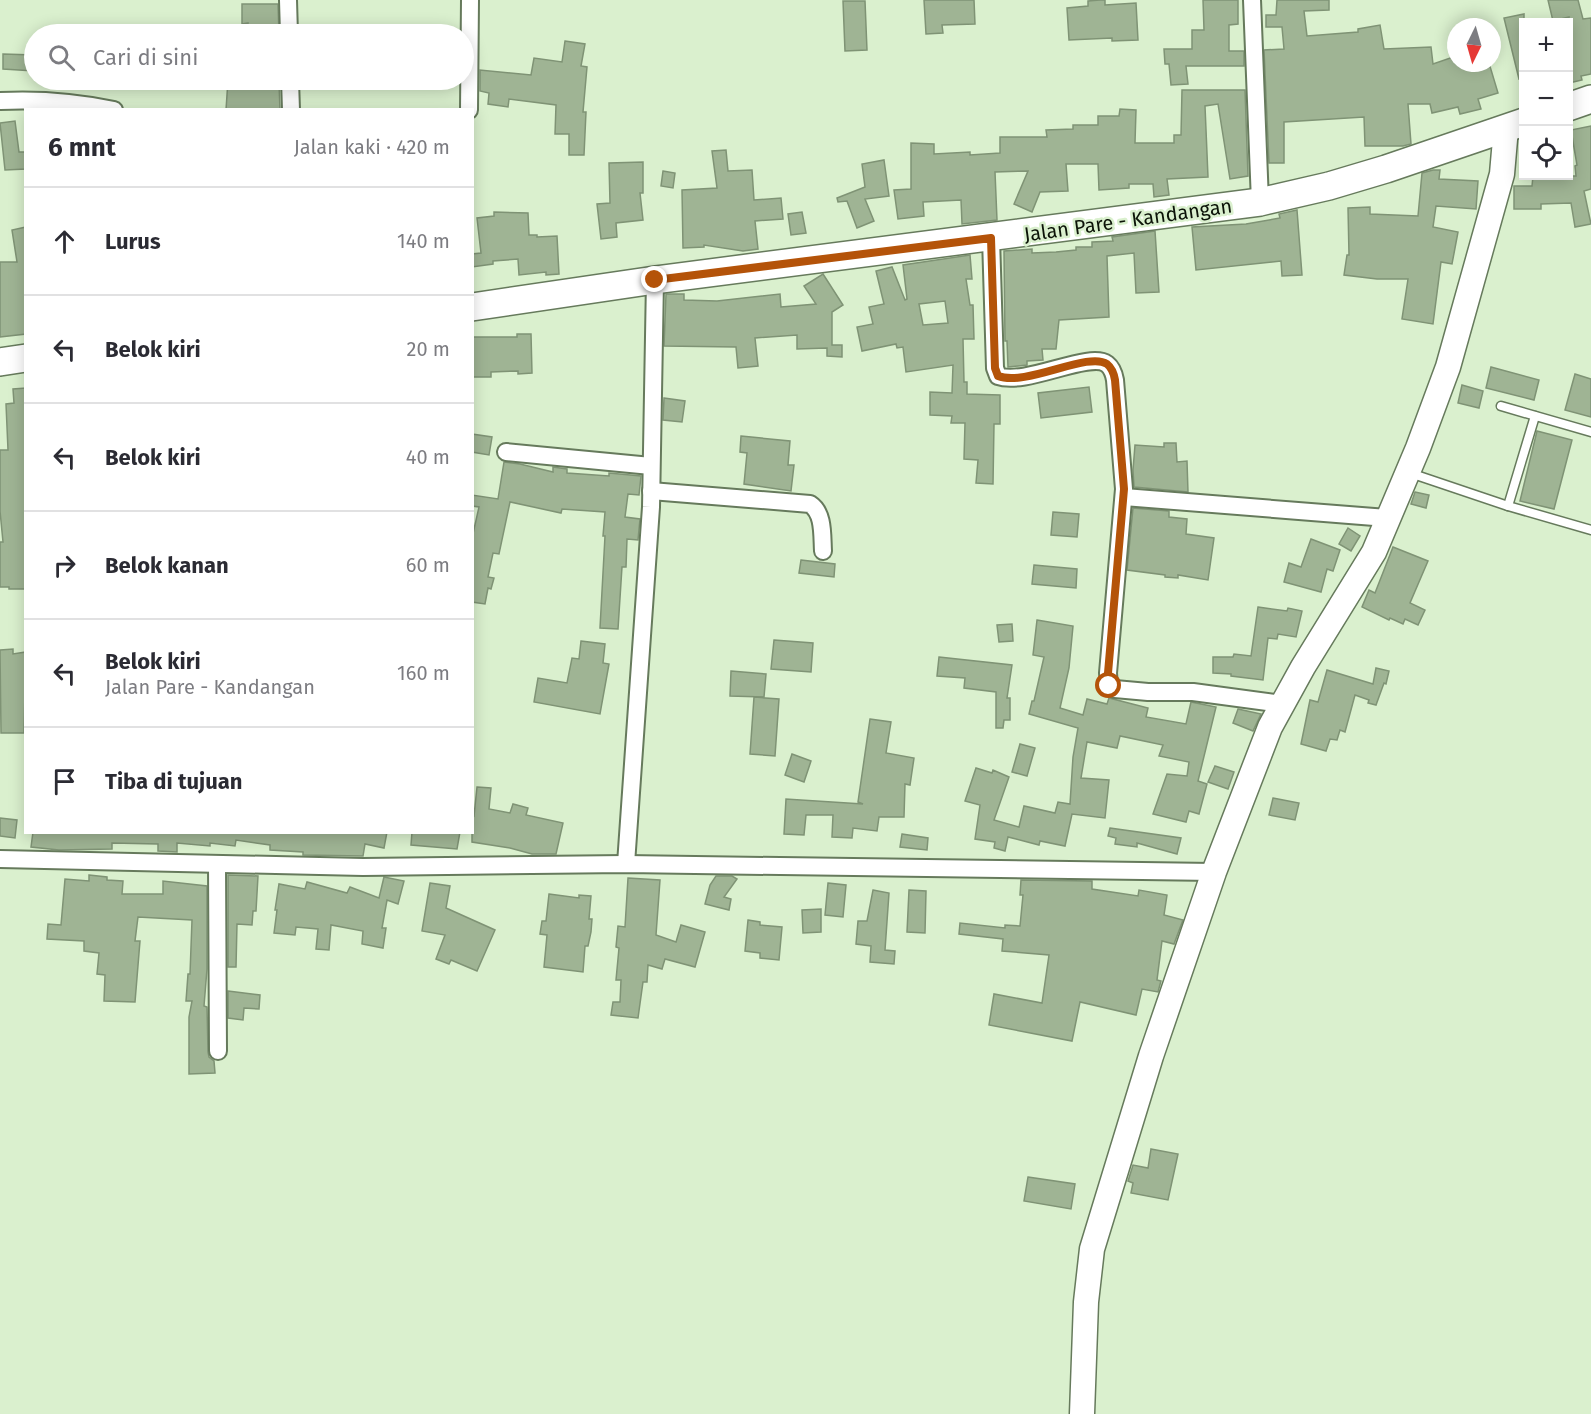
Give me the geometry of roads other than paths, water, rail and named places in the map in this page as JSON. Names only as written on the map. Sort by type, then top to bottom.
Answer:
[{"type":"main road","points":[[1573,106],[1591,99]]},
{"type":"main road","name":"Jalan Pare - Kandangan","points":[[474,307],[655,280],[1260,202],[1329,186],[1386,169],[1515,125]]},
{"type":"main road","points":[[0,362],[24,358]]},
{"type":"street","points":[[288,0],[289,24]]},
{"type":"street","points":[[470,0],[470,24]]},
{"type":"street","points":[[1252,0],[1260,202]]},
{"type":"street","points":[[290,90],[291,108]]},
{"type":"street","points":[[470,90],[470,108]]},
{"type":"street","points":[[0,101],[78,102],[105,108]]},
{"type":"street","points":[[1082,1414],[1086,1302],[1092,1249],[1151,1056],[1214,872],[1258,756],[1282,704],[1303,667],[1374,552],[1449,367],[1515,125]]},
{"type":"street","points":[[991,238],[996,374],[1002,378],[1019,377],[1093,360],[1107,364],[1115,380],[1124,496],[1108,673],[1109,686],[1115,689],[1148,692],[1193,692],[1282,704]]},
{"type":"street","points":[[626,864],[651,491],[655,280]]},
{"type":"street","points":[[506,452],[651,466]]},
{"type":"street","points":[[651,491],[810,504],[819,515],[823,550]]},
{"type":"street","points":[[1124,496],[1388,518]]},
{"type":"street","points":[[0,859],[363,867],[626,864],[1214,872]]},
{"type":"street","points":[[218,865],[218,1052]]},
{"type":"lane","points":[[1501,406],[1591,432]]},
{"type":"lane","points":[[1508,506],[1535,416]]},
{"type":"lane","points":[[1407,472],[1508,506],[1591,530]]}]
